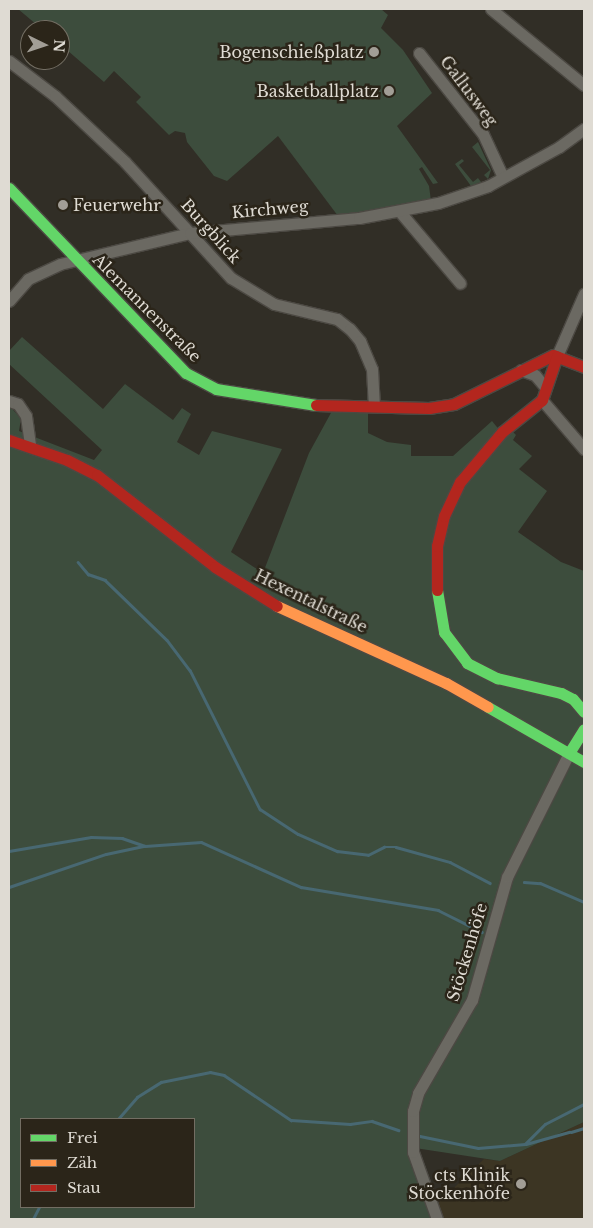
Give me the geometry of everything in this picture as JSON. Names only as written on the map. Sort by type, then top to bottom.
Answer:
[{"type":"street","points":[[493,9],[584,85]]},
{"type":"street","name":"Gallusweg","points":[[419,53],[483,134],[503,177]]},
{"type":"street","name":"Burgblick","points":[[9,61],[55,96],[125,162],[231,278],[252,293],[296,311],[337,319],[350,329],[360,341],[372,369],[374,406]]},
{"type":"street","name":"Kirchweg","points":[[9,301],[28,279],[60,264],[190,233],[400,212],[480,189],[559,147],[584,129]]},
{"type":"street","name":"Alemannenstraße","points":[[9,188],[186,373],[216,389],[306,405],[429,408],[454,404],[521,370],[557,356]]},
{"type":"street","points":[[400,212],[460,283]]},
{"type":"street","points":[[584,294],[545,386],[542,400],[502,432],[460,482],[444,516],[437,546],[437,603],[444,632],[468,664],[504,681],[561,694],[573,699],[584,712]]},
{"type":"street","points":[[557,356],[584,367]]},
{"type":"street","points":[[521,370],[535,375],[545,386]]},
{"type":"street","points":[[542,400],[584,449]]},
{"type":"street","points":[[9,401],[18,404],[26,416],[30,446]]},
{"type":"street","name":"Hexentalstraße","points":[[9,440],[30,446],[97,475],[215,567],[271,603],[446,683],[584,762]]},
{"type":"street","points":[[569,753],[584,729]]},
{"type":"street","name":"Stöckenhöfe","points":[[436,1219],[413,1152],[411,1135],[416,1102],[472,1000],[507,876],[558,781],[569,753]]},
{"type":"shaded area","name":"cts Klinik Stöckenhöfe","points":[[584,1122],[584,1219],[437,1219],[434,1207],[484,1159],[500,1161]]},
{"type":"green space","points":[[18,9],[381,9],[388,15],[381,28],[403,50],[432,93],[397,126],[438,183],[433,184],[422,167],[419,169],[429,186],[431,201],[338,216],[278,136],[227,181],[214,176],[187,142],[185,133],[175,131],[169,135],[136,102],[141,97],[114,71],[104,82],[70,53],[70,20],[31,20]]},
{"type":"green space","points":[[478,142],[491,170],[488,179],[484,175],[490,170],[472,147]]},
{"type":"green space","points":[[462,159],[464,161],[459,165],[473,182],[478,178],[481,182],[471,186],[455,164]]},
{"type":"green space","points":[[22,337],[103,409],[125,384],[173,420],[182,408],[191,414],[177,442],[199,455],[212,431],[282,449],[231,552],[263,573],[309,453],[332,411],[368,410],[368,433],[387,442],[411,445],[411,456],[453,456],[492,421],[505,437],[512,431],[516,435],[513,440],[532,456],[519,469],[547,491],[518,532],[561,562],[584,571],[584,1122],[500,1161],[415,1148],[437,1219],[9,1219],[9,405],[21,419],[19,431],[94,460],[102,450],[9,364],[9,351]]},
{"type":"waterway","points":[[78,562],[88,574],[105,580],[167,640],[190,670],[260,809],[298,834],[337,851],[368,855],[384,847],[396,847],[450,862],[490,883]]},
{"type":"waterway","points":[[9,851],[91,837],[122,838],[145,846],[201,842],[301,887],[438,910],[482,932]]},
{"type":"waterway","points":[[9,887],[106,854],[144,846]]},
{"type":"waterway","points":[[524,882],[540,883],[584,902]]},
{"type":"waterway","points":[[119,1118],[137,1097],[161,1082],[210,1072],[224,1075],[291,1120],[350,1124],[372,1121],[398,1130]]},
{"type":"waterway","points":[[420,1136],[478,1148],[525,1144],[545,1124],[584,1104]]},
{"type":"waterway","points":[[571,1132],[584,1128]]},
{"type":"waterway","points":[[526,1144],[569,1132]]},
{"type":"waterway","points":[[33,1219],[38,1208]]},
{"type":"traffic: fast","points":[[9,188],[186,373],[216,389],[316,405]]},
{"type":"traffic: fast","points":[[437,590],[444,632],[467,663],[497,678],[561,693],[573,699],[584,712]]},
{"type":"traffic: fast","points":[[488,707],[584,762]]},
{"type":"traffic: fast","points":[[569,753],[584,729]]},
{"type":"traffic: slow","points":[[277,606],[446,683],[488,707]]},
{"type":"traffic: jam","points":[[316,405],[429,408],[454,404],[553,355],[584,367]]},
{"type":"traffic: jam","points":[[437,590],[437,546],[444,516],[460,482],[502,432],[542,400],[557,356]]},
{"type":"traffic: jam","points":[[9,440],[67,460],[97,475],[215,567],[277,606]]},
{"type":"place","name":"Bogenschießplatz","points":[[374,52]]},
{"type":"place","name":"Basketballplatz","points":[[389,91]]},
{"type":"place","name":"Feuerwehr","points":[[63,205]]},
{"type":"place","name":"cts Klinik Stöckenhöfe","points":[[521,1184]]}]
